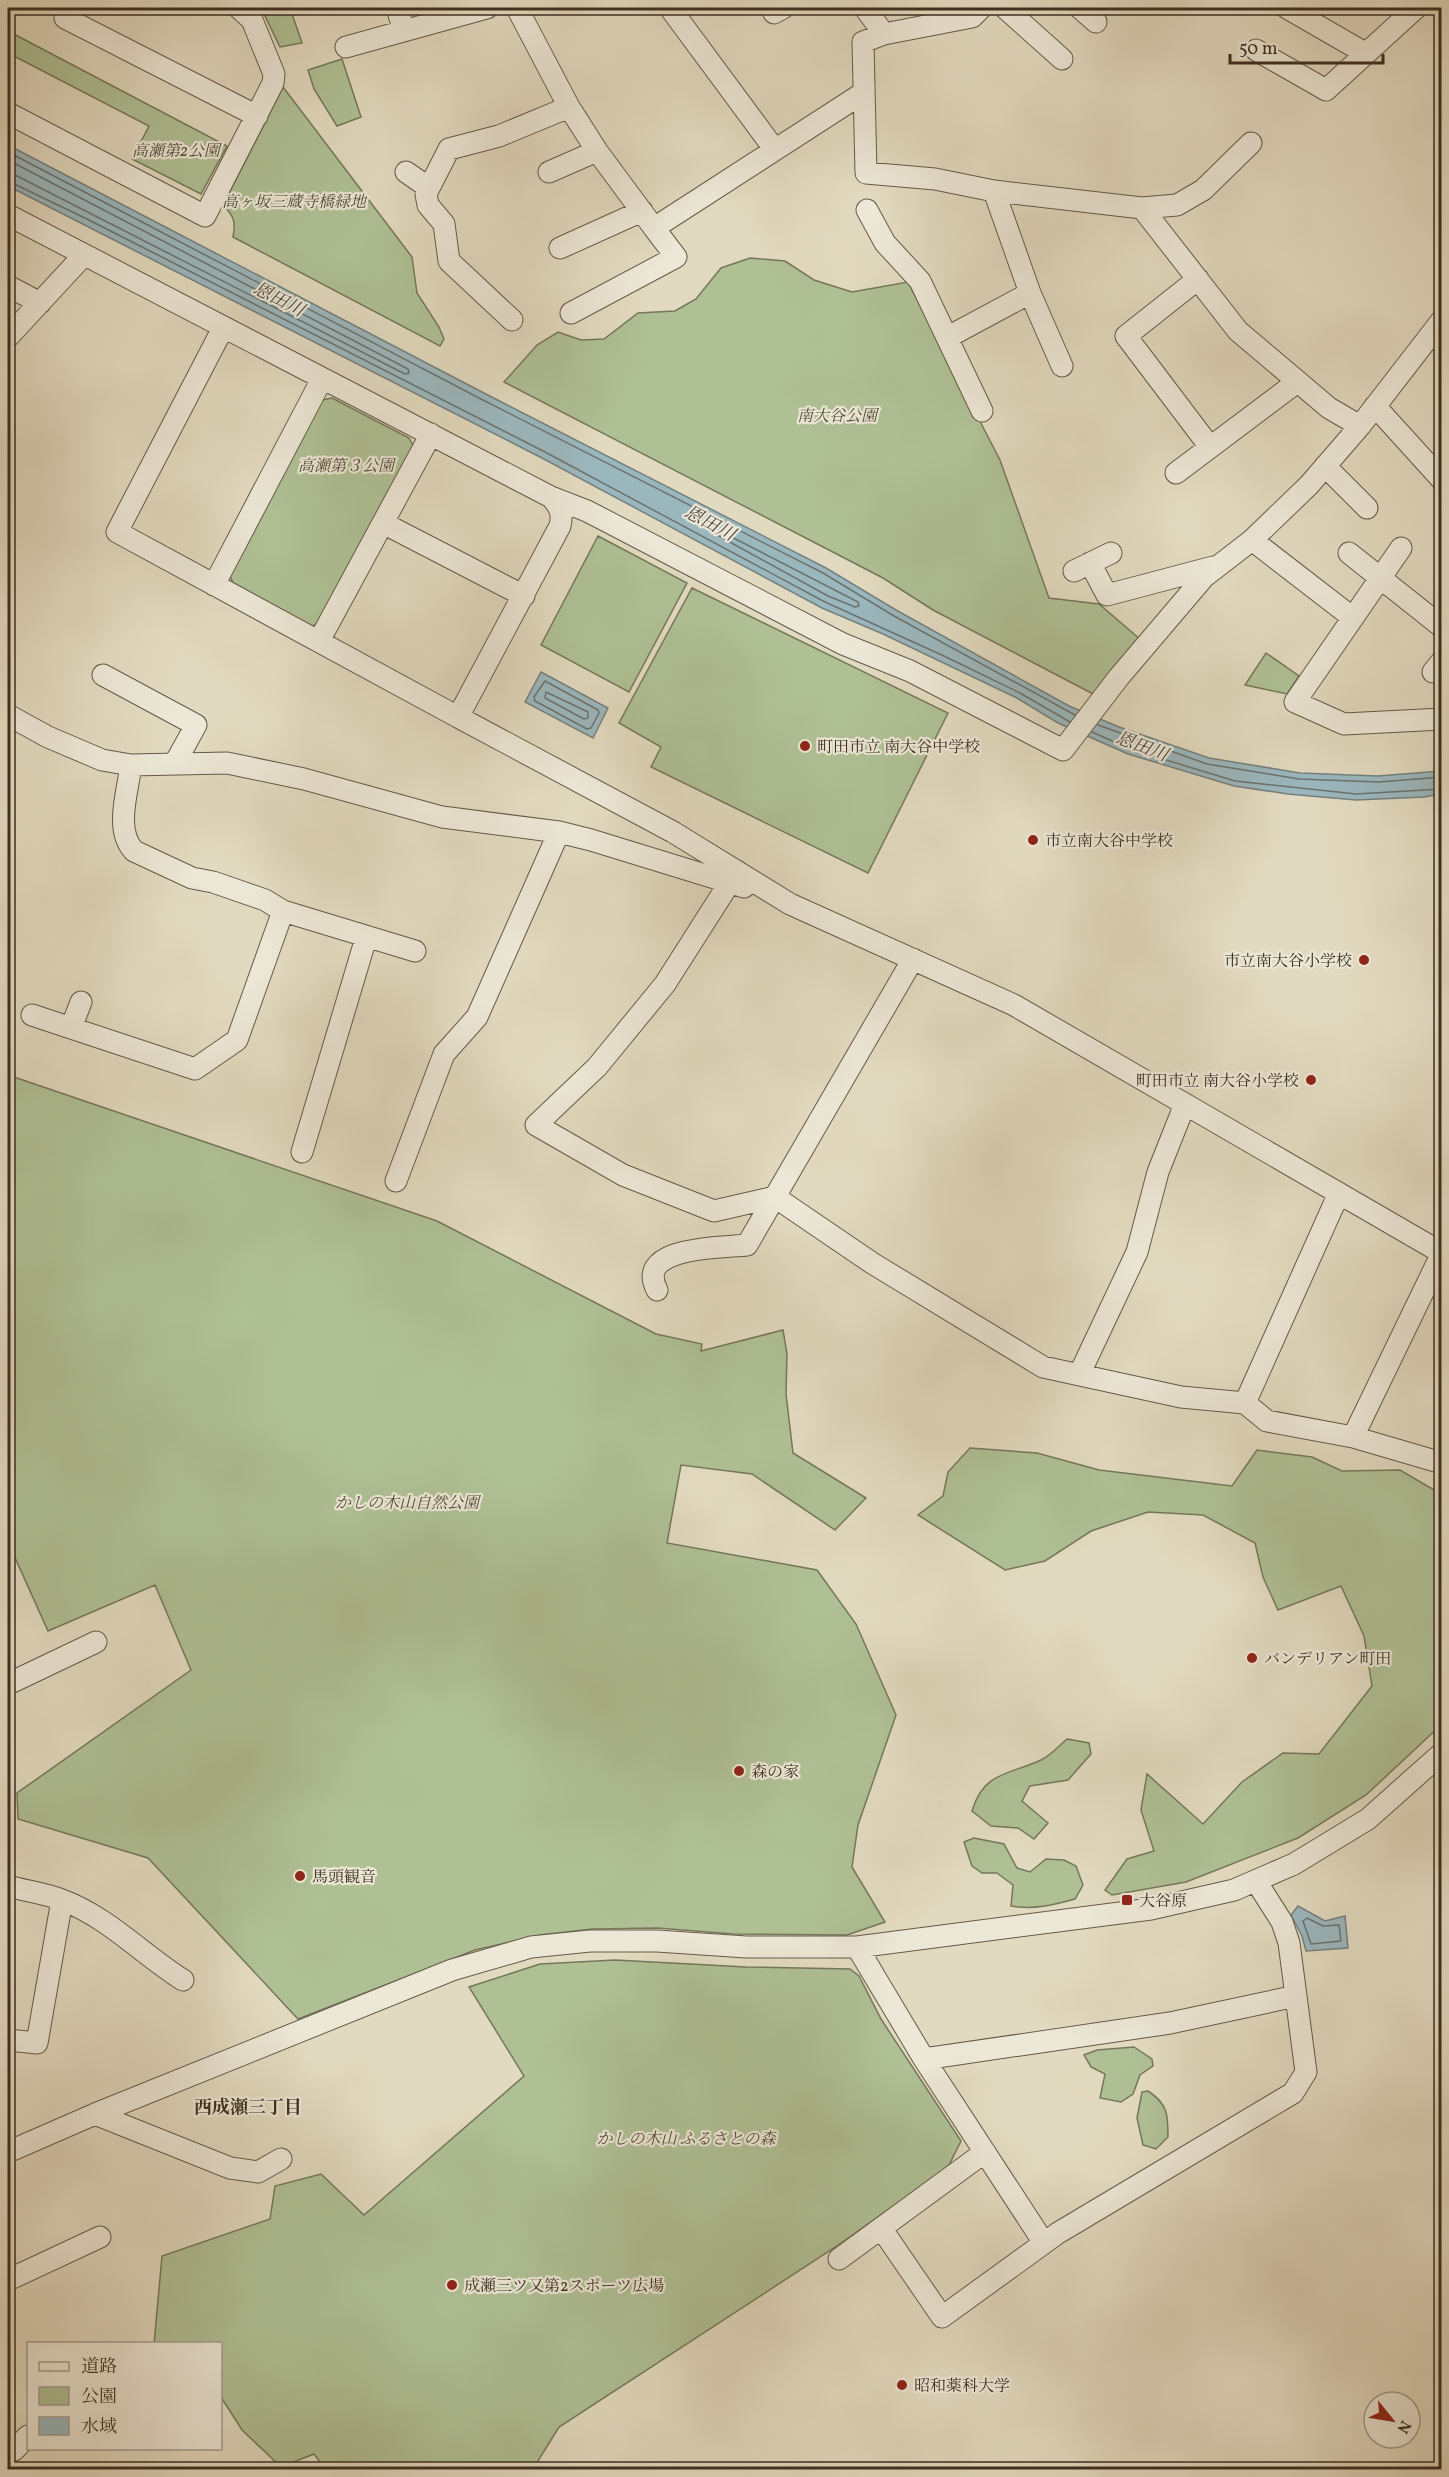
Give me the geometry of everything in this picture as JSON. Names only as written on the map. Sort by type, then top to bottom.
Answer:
[{"type":"street","points":[[71,8],[65,18],[257,116]]},
{"type":"street","points":[[8,113],[205,216],[273,83],[274,74],[252,20],[239,8]]},
{"type":"street","points":[[397,8],[404,31]]},
{"type":"street","points":[[345,48],[487,8]]},
{"type":"street","points":[[517,8],[569,107],[597,151],[676,257],[571,313]]},
{"type":"street","points":[[670,8],[775,150]]},
{"type":"street","points":[[865,8],[884,34]]},
{"type":"street","points":[[981,8],[972,17],[884,34],[863,42],[866,173],[935,179],[994,191],[1142,208],[1177,205],[1203,190],[1251,143]]},
{"type":"street","points":[[1005,8],[1062,59]]},
{"type":"street","points":[[1287,8],[1365,53]]},
{"type":"street","points":[[1256,50],[1326,90],[1416,8]]},
{"type":"street","points":[[654,228],[863,93]]},
{"type":"street","points":[[512,320],[449,261],[444,224],[428,205],[426,194],[449,149],[499,136],[569,107]]},
{"type":"street","points":[[549,172],[597,151]]},
{"type":"street","points":[[406,172],[429,188]]},
{"type":"street","points":[[994,191],[1030,293],[1062,366]]},
{"type":"street","points":[[1142,208],[1238,331],[1329,408],[1360,426]]},
{"type":"street","points":[[867,210],[885,243],[920,281],[982,411]]},
{"type":"street","points":[[560,248],[642,211]]},
{"type":"street","points":[[8,215],[551,497],[587,511],[843,644],[910,671],[1063,750],[1196,586],[1217,566],[1252,540],[1309,485],[1360,426],[1442,320]]},
{"type":"street","points":[[8,337],[84,255]]},
{"type":"street","points":[[1198,279],[1126,336],[1210,447]]},
{"type":"street","points":[[8,286],[40,303]]},
{"type":"street","points":[[948,338],[1030,293]]},
{"type":"street","points":[[223,328],[117,532],[673,832],[734,876],[790,904],[1014,1005],[1442,1253],[1353,1437]]},
{"type":"street","points":[[214,585],[322,379]]},
{"type":"street","points":[[1176,473],[1297,382]]},
{"type":"street","points":[[1375,406],[1442,480]]},
{"type":"street","points":[[319,641],[431,434]]},
{"type":"street","points":[[1325,466],[1367,508]]},
{"type":"street","points":[[458,717],[560,526],[563,516],[559,506],[551,497]]},
{"type":"street","points":[[383,523],[524,596]]},
{"type":"street","points":[[1252,540],[1353,618]]},
{"type":"street","points":[[1401,548],[1295,702],[1344,724],[1442,719]]},
{"type":"street","points":[[1111,553],[1082,567],[1107,595],[1217,566]]},
{"type":"street","points":[[1348,553],[1442,627]]},
{"type":"street","points":[[111,687],[196,724],[175,763]]},
{"type":"street","points":[[8,715],[48,737],[102,760],[131,765],[227,763],[304,779],[442,817],[559,832],[734,876]]},
{"type":"street","points":[[131,765],[123,829],[128,844],[134,851],[192,878],[213,882],[265,900],[283,912],[415,951]]},
{"type":"street","points":[[396,1181],[444,1054],[477,1017],[559,832]]},
{"type":"street","points":[[657,858],[673,832]]},
{"type":"street","points":[[734,876],[665,984],[597,1067],[536,1125],[623,1175],[714,1211],[775,1197],[872,1263],[1042,1368],[1181,1397],[1245,1403],[1267,1421],[1353,1437],[1442,1463]]},
{"type":"street","points":[[32,1016],[195,1069],[237,1040],[283,912]]},
{"type":"street","points":[[302,1152],[366,938]]},
{"type":"street","points":[[657,1290],[651,1279],[653,1268],[664,1258],[678,1253],[747,1245],[913,959]]},
{"type":"street","points":[[71,1028],[81,1002]]},
{"type":"street","points":[[1078,1376],[1137,1252],[1158,1172],[1185,1104]]},
{"type":"street","points":[[1245,1403],[1339,1193]]},
{"type":"street","points":[[8,1684],[96,1642]]},
{"type":"street","points":[[8,2152],[95,2114],[452,1970],[531,1947],[590,1941],[657,1941],[758,1947],[858,1947],[1151,1909],[1202,1898],[1256,1881],[1294,1864],[1368,1819],[1442,1753]]},
{"type":"street","points":[[881,2228],[942,2317],[1044,2243],[1293,2093],[1306,2072],[1289,1943],[1282,1922],[1256,1881]]},
{"type":"street","points":[[8,1886],[63,1900],[104,1922],[156,1964],[183,1980]]},
{"type":"street","points":[[8,2040],[38,2043],[63,1900]]},
{"type":"street","points":[[858,1947],[924,2059],[1044,2243]]},
{"type":"street","points":[[924,2059],[1170,2023],[1296,1996]]},
{"type":"street","points":[[95,2114],[230,2168],[258,2172],[281,2159]]},
{"type":"street","points":[[839,2259],[985,2152]]},
{"type":"street","points":[[8,2280],[100,2237]]},
{"type":"street","points":[[8,2452],[14,2450],[27,2437]]},
{"type":"green space","points":[[255,8],[290,8],[302,43],[280,47],[265,16]]},
{"type":"green space","name":"高瀬第2公園","points":[[8,31],[227,146],[201,194],[132,159],[149,126],[8,53]]},
{"type":"green space","points":[[342,59],[361,117],[337,126],[314,89],[308,70]]},
{"type":"green space","name":"高ヶ坂三蔵寺橋緑地","points":[[283,87],[412,257],[417,293],[439,327],[444,339],[440,346],[233,237],[233,220],[223,205]]},
{"type":"green space","name":"南大谷公園","points":[[750,258],[785,261],[814,280],[852,292],[908,282],[1000,460],[1049,598],[1099,604],[1141,640],[1095,695],[933,610],[883,578],[504,382],[537,345],[558,332],[581,340],[604,339],[638,313],[675,311],[696,299],[721,268]]},
{"type":"green space","name":"高瀬第３公園","points":[[332,398],[409,438],[414,447],[318,624],[309,627],[234,585],[230,576],[322,400]]},
{"type":"green space","points":[[598,536],[687,583],[629,692],[541,645]]},
{"type":"green space","points":[[692,588],[948,713],[868,873],[651,767],[661,747],[619,723]]},
{"type":"green space","points":[[1266,653],[1299,676],[1287,694],[1245,685]]},
{"type":"green space","name":"かしの木山自然公園","points":[[8,1075],[437,1221],[656,1334],[702,1344],[701,1351],[783,1330],[787,1354],[786,1394],[793,1453],[866,1498],[835,1530],[752,1474],[681,1465],[667,1543],[817,1570],[856,1624],[896,1715],[858,1825],[852,1867],[885,1922],[847,1935],[734,1934],[657,1928],[593,1929],[540,1935],[475,1950],[298,2019],[148,1858],[18,1819],[17,1793],[191,1670],[155,1585],[48,1631],[8,1542]]},
{"type":"green space","points":[[970,1448],[1037,1453],[1099,1470],[1232,1486],[1257,1450],[1312,1457],[1342,1471],[1400,1470],[1441,1494],[1441,1725],[1366,1795],[1298,1838],[1186,1882],[1112,1895],[1105,1890],[1127,1859],[1154,1851],[1141,1810],[1147,1774],[1203,1824],[1242,1782],[1283,1753],[1319,1754],[1372,1686],[1364,1636],[1341,1586],[1278,1610],[1263,1577],[1255,1543],[1203,1515],[1148,1512],[1091,1531],[1045,1561],[1005,1570],[918,1515],[943,1496],[948,1472]]},
{"type":"green space","points":[[1067,1739],[1089,1743],[1091,1754],[1068,1780],[1030,1786],[1022,1801],[1048,1823],[1034,1839],[1018,1828],[991,1826],[972,1811],[983,1788],[991,1781],[1044,1758]]},
{"type":"green space","points":[[974,1838],[1004,1844],[1017,1868],[1030,1872],[1046,1859],[1064,1860],[1076,1866],[1083,1885],[1075,1899],[1036,1907],[1011,1906],[1013,1885],[997,1873],[982,1873],[972,1866],[964,1842]]},
{"type":"green space","name":"かしの木山 ふるさとの森","points":[[615,1960],[746,1967],[850,1969],[859,1976],[881,2019],[961,2141],[948,2167],[837,2246],[559,2427],[533,2469],[325,2469],[314,2454],[281,2467],[242,2430],[222,2399],[222,2342],[154,2342],[162,2256],[270,2219],[275,2186],[321,2174],[364,2215],[524,2076],[469,1987],[540,1964]]},
{"type":"green space","points":[[1134,2047],[1152,2059],[1153,2066],[1140,2075],[1133,2094],[1121,2102],[1100,2098],[1105,2074],[1091,2067],[1084,2055],[1097,2050]]},
{"type":"green space","points":[[1148,2091],[1160,2101],[1167,2116],[1168,2137],[1156,2149],[1143,2145],[1137,2118],[1142,2092]]},
{"type":"water","name":"恩田川","points":[[8,145],[826,568],[896,610],[1069,706],[1119,727],[1209,758],[1300,773],[1378,776],[1441,771],[1441,794],[1356,800],[1234,786],[1128,754],[1058,723],[1017,698],[883,634],[822,608],[542,458],[8,186]]},
{"type":"water","points":[[541,672],[608,708],[593,738],[525,702]]},
{"type":"water","points":[[1298,1906],[1325,1921],[1345,1916],[1348,1948],[1306,1951],[1302,1936],[1291,1915]]},
{"type":"place","name":"町田市立 南大谷中学校","points":[[805,746]]},
{"type":"place","name":"市立南大谷中学校","points":[[1033,840]]},
{"type":"place","name":"市立南大谷小学校","points":[[1364,960]]},
{"type":"place","name":"町田市立 南大谷小学校","points":[[1311,1080]]},
{"type":"place","name":"バンデリアン町田","points":[[1252,1658]]},
{"type":"place","name":"森の家","points":[[739,1771]]},
{"type":"place","name":"馬頭観音","points":[[300,1876]]},
{"type":"place","name":"大谷原","points":[[1127,1900]]},
{"type":"place","name":"成瀬三ツ又第2スポーツ広場","points":[[452,2285]]},
{"type":"place","name":"昭和薬科大学","points":[[902,2385]]},
{"type":"district","name":"西成瀬三丁目","points":[[248,2107]]}]
